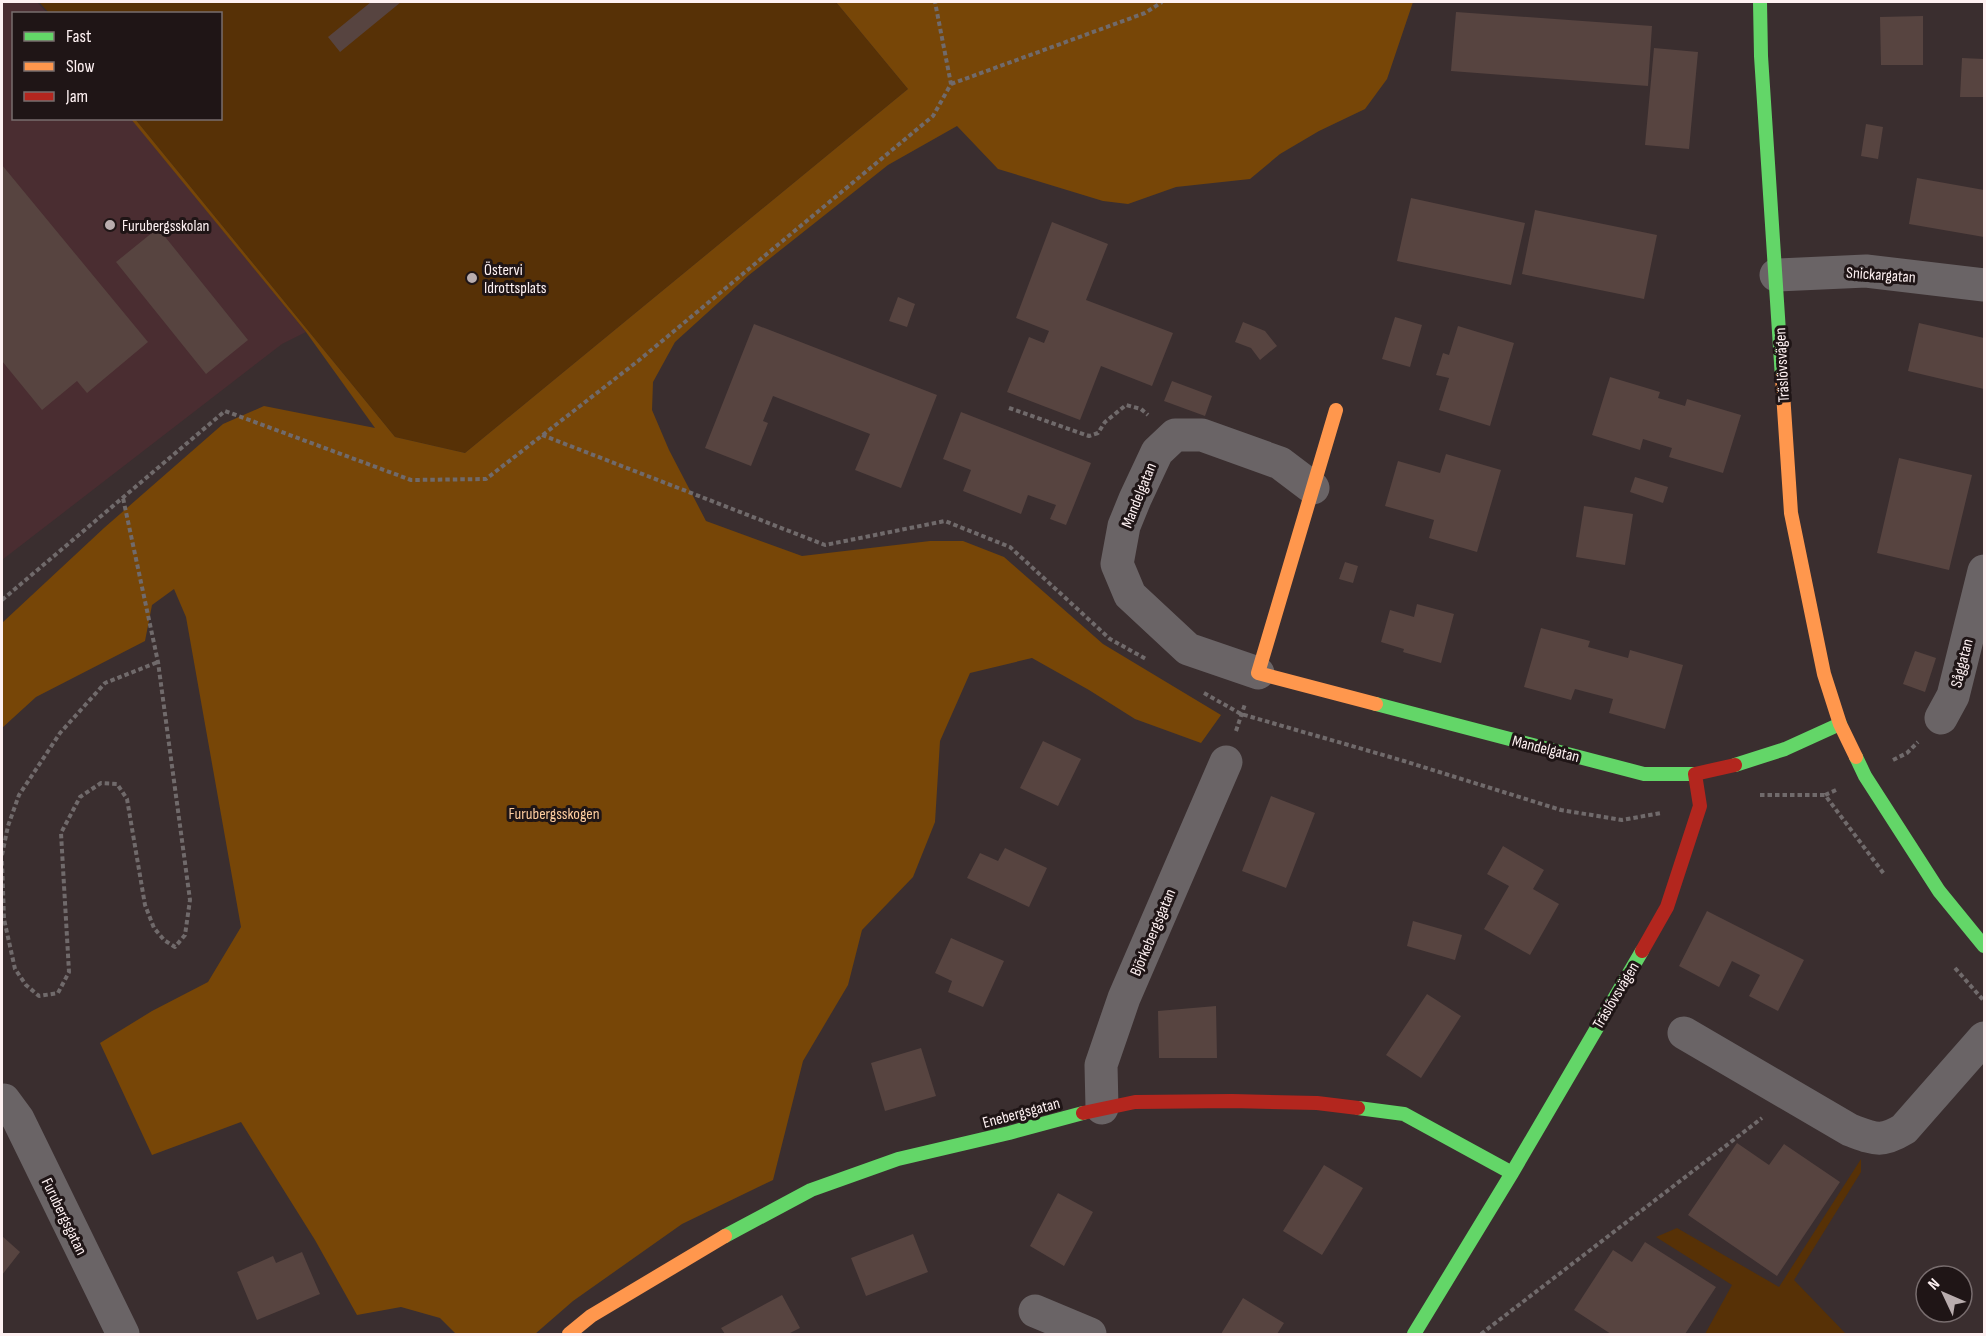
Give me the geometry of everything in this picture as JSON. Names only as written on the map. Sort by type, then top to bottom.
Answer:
[{"type":"street","name":"Träslövsvägen","points":[[1760,2],[1761,56],[1791,513],[1824,674],[1840,724],[1865,776],[1939,891],[1984,946]]},
{"type":"street","name":"Snickargatan","points":[[1776,275],[1866,271],[1984,285]]},
{"type":"street","points":[[1258,673],[1336,411]]},
{"type":"street","points":[[1175,435],[1202,435],[1280,463],[1313,488]]},
{"type":"street","name":"Mandelgatan","points":[[1175,435],[1156,452],[1124,525],[1117,564],[1130,595],[1188,649],[1258,673],[1644,774],[1695,774]]},
{"type":"street","name":"Såggatan","points":[[1941,718],[1953,696],[1984,571]]},
{"type":"street","points":[[1695,774],[1737,765],[1785,749],[1840,724]]},
{"type":"street","name":"Björkebergsgatan","points":[[1102,1108],[1101,1065],[1124,998],[1226,762]]},
{"type":"street","name":"Träslövsvägen","points":[[1414,1335],[1667,908],[1700,806],[1695,774]]},
{"type":"street","points":[[1684,1033],[1850,1131],[1874,1138],[1889,1138],[1904,1129],[1984,1038]]},
{"type":"street","name":"Furubergsgatan","points":[[4,1100],[18,1119],[123,1335]]},
{"type":"street","name":"Enebergsgatan","points":[[568,1335],[591,1316],[702,1248],[811,1190],[898,1159],[1102,1108],[1135,1102],[1317,1103],[1404,1114],[1512,1173]]},
{"type":"street","points":[[1035,1311],[1090,1335]]},
{"type":"path","points":[[934,2],[951,84]]},
{"type":"path","points":[[2,600],[225,411],[411,480],[486,479],[638,361],[933,116],[951,84],[1145,13],[1162,2]]},
{"type":"path","points":[[1009,408],[1089,436],[1098,433],[1105,422],[1126,405],[1141,409],[1175,435]]},
{"type":"path","points":[[2,861],[4,919],[15,969],[26,986],[39,996],[58,993],[69,972],[61,833],[80,797],[101,783],[117,784],[127,799],[145,905],[154,928],[164,940],[175,947],[185,936],[190,900],[158,662],[123,498]]},
{"type":"path","points":[[2,855],[8,826],[19,795],[60,733],[105,683],[158,662]]},
{"type":"path","points":[[1226,762],[1241,714],[1258,673]]},
{"type":"path","points":[[1481,1335],[1791,1095]]},
{"type":"shaded area","name":"Furubergsskolan","points":[[2,2],[37,2],[46,12],[12,12],[12,120],[133,120],[306,332],[282,344],[2,560]]},
{"type":"shaded area","name":"Östervi Idrottsplats","points":[[39,2],[836,2],[908,89],[465,453],[395,437],[136,120],[222,120],[222,12],[48,12]]},
{"type":"shaded area","points":[[1861,1159],[1861,1172],[1794,1280],[1846,1334],[1705,1334],[1732,1285],[1656,1237],[1677,1228],[1779,1287]]},
{"type":"green space","name":"Furubergsskogen","points":[[836,2],[1413,2],[1387,79],[1365,109],[1319,131],[1280,154],[1250,179],[1176,187],[1128,204],[1103,201],[998,169],[957,126],[888,165],[749,275],[675,342],[653,382],[652,410],[669,450],[706,521],[802,556],[930,541],[963,541],[1004,557],[1103,644],[1221,715],[1201,743],[1135,719],[1032,658],[970,673],[940,741],[935,822],[913,877],[862,930],[848,985],[803,1061],[773,1180],[682,1224],[573,1301],[535,1334],[456,1334],[440,1318],[401,1307],[357,1315],[315,1240],[241,1122],[152,1155],[100,1043],[152,1011],[208,982],[241,927],[186,617],[174,589],[152,605],[145,641],[36,697],[2,728],[2,623],[104,528],[223,424],[264,406],[375,428],[306,332],[132,120],[136,120],[395,437],[465,453],[908,89]]},
{"type":"building","points":[[371,2],[401,2],[340,52],[328,37]]},
{"type":"building","points":[[1456,12],[1652,26],[1648,86],[1451,71]]},
{"type":"building","points":[[1923,16],[1923,65],[1881,65],[1880,17]]},
{"type":"building","points":[[1654,48],[1698,52],[1689,149],[1645,145]]},
{"type":"building","points":[[1962,58],[1984,59],[1984,97],[1960,97]]},
{"type":"building","points":[[1866,124],[1883,127],[1878,159],[1861,156]]},
{"type":"building","points":[[2,165],[148,342],[87,393],[77,381],[42,410],[2,361]]},
{"type":"building","points":[[1917,178],[1984,190],[1984,237],[1909,224]]},
{"type":"building","points":[[1411,198],[1525,223],[1511,285],[1397,261]]},
{"type":"building","points":[[1535,210],[1657,235],[1644,299],[1522,274]]},
{"type":"building","points":[[1052,222],[1108,244],[1086,300],[1173,333],[1152,386],[1101,366],[1080,420],[1007,392],[1029,337],[1044,343],[1049,331],[1016,318]]},
{"type":"building","points":[[158,228],[248,340],[206,374],[116,262]]},
{"type":"building","points":[[898,297],[915,304],[907,327],[889,321]]},
{"type":"building","points":[[1395,317],[1422,325],[1410,367],[1382,359]]},
{"type":"building","points":[[1243,322],[1265,331],[1277,346],[1260,360],[1251,348],[1235,342]]},
{"type":"building","points":[[1919,323],[1984,338],[1984,389],[1908,371]]},
{"type":"building","points":[[754,324],[937,395],[901,488],[855,470],[870,434],[773,396],[763,421],[768,423],[751,466],[705,448]]},
{"type":"building","points":[[1458,326],[1514,343],[1490,426],[1439,410],[1449,378],[1436,375],[1443,353],[1449,355]]},
{"type":"building","points":[[1610,377],[1660,392],[1658,398],[1685,406],[1687,399],[1741,415],[1723,473],[1669,457],[1672,448],[1643,439],[1640,450],[1592,435]]},
{"type":"building","points":[[1172,381],[1212,396],[1205,416],[1164,401]]},
{"type":"building","points":[[961,412],[1091,463],[1066,525],[1050,519],[1056,505],[1028,495],[1021,514],[963,491],[971,470],[943,459]]},
{"type":"building","points":[[1446,454],[1501,470],[1477,552],[1429,538],[1434,520],[1385,506],[1398,461],[1440,473]]},
{"type":"building","points":[[1899,458],[1972,475],[1949,570],[1877,553]]},
{"type":"building","points":[[1635,477],[1668,487],[1663,503],[1630,492]]},
{"type":"building","points":[[1584,506],[1633,514],[1625,565],[1576,557]]},
{"type":"building","points":[[1345,562],[1358,566],[1353,583],[1339,579]]},
{"type":"building","points":[[1417,604],[1454,614],[1441,663],[1403,652],[1404,649],[1381,642],[1390,610],[1414,617]]},
{"type":"building","points":[[1541,628],[1590,641],[1588,647],[1628,658],[1630,650],[1683,665],[1665,729],[1609,713],[1613,699],[1575,689],[1571,700],[1524,687]]},
{"type":"building","points":[[1915,651],[1936,658],[1925,692],[1903,684]]},
{"type":"building","points":[[1043,741],[1081,759],[1058,806],[1020,788]]},
{"type":"building","points":[[1271,796],[1315,813],[1286,888],[1242,871]]},
{"type":"building","points":[[1503,846],[1544,870],[1533,889],[1559,904],[1530,955],[1484,929],[1509,886],[1487,874]]},
{"type":"building","points":[[1005,848],[1047,868],[1029,907],[967,878],[980,853],[998,861]]},
{"type":"building","points":[[1707,911],[1804,960],[1778,1011],[1749,996],[1760,975],[1732,961],[1719,987],[1679,966]]},
{"type":"building","points":[[1413,921],[1462,935],[1455,960],[1407,946]]},
{"type":"building","points":[[951,938],[1004,961],[983,1007],[948,992],[952,981],[935,973]]},
{"type":"building","points":[[1427,994],[1461,1016],[1421,1078],[1386,1055]]},
{"type":"building","points":[[1216,1006],[1217,1058],[1159,1058],[1158,1011]]},
{"type":"building","points":[[921,1048],[936,1096],[885,1111],[871,1063]]},
{"type":"building","points":[[1737,1143],[1769,1165],[1784,1144],[1840,1182],[1777,1276],[1688,1215]]},
{"type":"building","points":[[1324,1165],[1363,1188],[1322,1255],[1283,1231]]},
{"type":"building","points":[[1058,1193],[1093,1212],[1064,1266],[1030,1246]]},
{"type":"building","points":[[913,1234],[928,1272],[866,1296],[851,1258]]},
{"type":"building","points":[[2,1236],[20,1252],[2,1275]]},
{"type":"building","points":[[1645,1242],[1716,1287],[1685,1334],[1611,1334],[1574,1310],[1613,1250],[1632,1262]]},
{"type":"building","points":[[302,1252],[320,1294],[257,1320],[237,1272],[273,1256],[276,1263]]},
{"type":"building","points":[[782,1295],[800,1328],[788,1334],[725,1334],[721,1328]]},
{"type":"building","points":[[1243,1298],[1284,1323],[1277,1334],[1221,1334]]},
{"type":"traffic: fast","points":[[1760,2],[1761,56],[1782,378]]},
{"type":"traffic: fast","points":[[1376,704],[1644,774],[1695,774]]},
{"type":"traffic: fast","points":[[1735,765],[1785,749],[1840,724]]},
{"type":"traffic: fast","points":[[1856,757],[1865,776],[1939,891],[1984,946]]},
{"type":"traffic: fast","points":[[1414,1334],[1512,1173],[1642,951]]},
{"type":"traffic: fast","points":[[1358,1108],[1404,1114],[1512,1173]]},
{"type":"traffic: fast","points":[[725,1236],[811,1190],[898,1159],[1083,1113]]},
{"type":"traffic: slow","points":[[1782,378],[1791,513],[1824,674],[1840,724],[1856,757]]},
{"type":"traffic: slow","points":[[1336,410],[1258,673],[1376,704]]},
{"type":"traffic: slow","points":[[569,1334],[591,1316],[725,1236]]},
{"type":"traffic: jam","points":[[1642,951],[1667,907],[1700,806],[1695,774],[1735,765]]},
{"type":"traffic: jam","points":[[1083,1113],[1135,1102],[1317,1103],[1358,1108]]},
{"type":"place","name":"Furubergsskolan","points":[[110,225]]},
{"type":"place","name":"Östervi Idrottsplats","points":[[472,278]]}]
